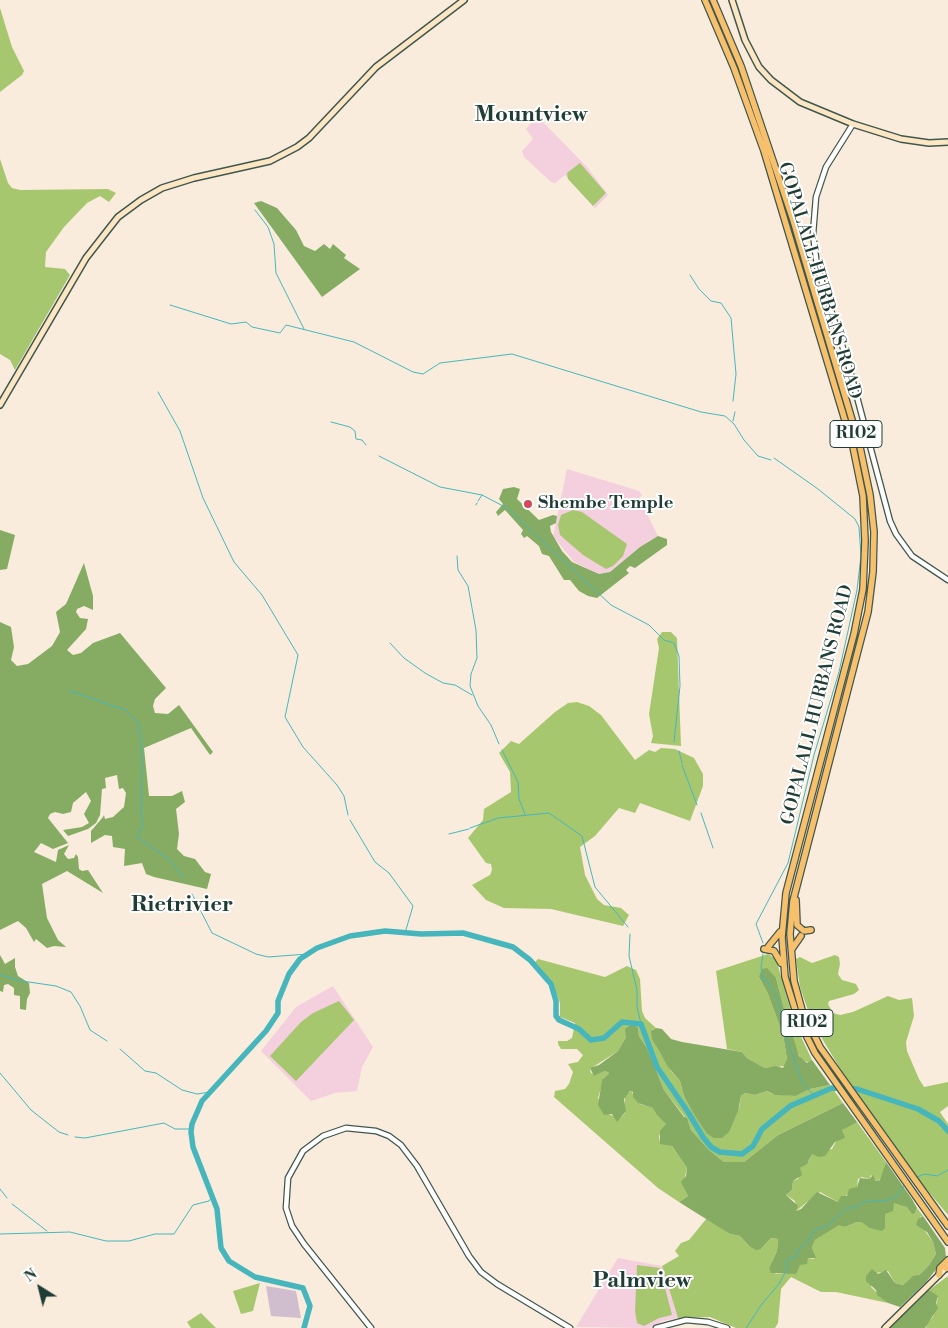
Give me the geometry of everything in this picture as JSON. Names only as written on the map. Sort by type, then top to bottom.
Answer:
[{"type":"main road","points":[[0,405],[86,258],[118,217],[141,200],[162,188],[194,178],[270,161],[298,147],[369,73],[464,0]]},
{"type":"main road","name":"GOPALALL HURBANS ROAD","points":[[705,0],[734,68],[764,152],[853,447],[863,496],[865,571],[860,609],[793,863],[782,921],[785,977],[801,1026],[829,1074],[947,1242]]},
{"type":"main road","name":"GOPALALL HURBANS ROAD","points":[[713,0],[744,75],[793,220],[858,438],[870,495],[874,532],[868,612],[797,880],[790,916],[794,980],[802,1010],[820,1047],[948,1226]]},
{"type":"main road","points":[[732,0],[748,47],[759,66],[771,80],[800,102],[853,124],[901,139],[930,143],[948,142]]},
{"type":"main road","points":[[797,880],[797,925],[804,931],[810,930]]},
{"type":"main road","points":[[782,921],[778,937],[766,948],[776,953],[785,977]]},
{"type":"main road","points":[[791,954],[795,943],[801,936]]},
{"type":"main road","points":[[941,1216],[948,1222]]},
{"type":"main road","points":[[885,1328],[939,1275],[939,1270],[948,1265]]},
{"type":"street","points":[[853,124],[826,167],[816,197],[813,234],[817,266],[841,338],[890,521],[896,534],[912,556],[948,580]]},
{"type":"street","points":[[371,1328],[304,1244],[292,1226],[286,1208],[288,1178],[303,1151],[323,1136],[346,1128],[362,1128],[376,1131],[389,1136],[401,1145],[417,1166],[469,1256],[481,1272],[497,1284],[570,1328]]},
{"type":"street","points":[[656,1328],[686,1320],[708,1322],[727,1328]]},
{"type":"shaded area","points":[[537,116],[587,167],[608,195],[595,208],[565,175],[555,183],[551,182],[524,157],[522,151],[533,139],[526,129]]},
{"type":"shaded area","points":[[567,469],[639,491],[642,495],[639,498],[658,536],[640,547],[610,572],[599,574],[574,562],[553,536]]},
{"type":"shaded area","points":[[333,986],[373,1047],[362,1067],[357,1091],[335,1093],[311,1101],[261,1051],[296,1007]]},
{"type":"shaded area","points":[[618,1258],[662,1266],[678,1318],[662,1321],[649,1328],[576,1327]]},
{"type":"shaded area","points":[[266,1286],[296,1291],[301,1318],[271,1316]]},
{"type":"green space","points":[[0,8],[12,47],[24,71],[22,75],[0,92]]},
{"type":"green space","points":[[0,159],[8,183],[12,188],[20,190],[108,189],[116,193],[109,202],[100,196],[87,203],[64,227],[46,252],[45,267],[65,269],[70,275],[15,370],[10,360],[0,354]]},
{"type":"green space","points":[[580,163],[606,193],[593,206],[568,179],[567,173]]},
{"type":"green space","points":[[261,201],[277,208],[296,230],[304,246],[315,251],[324,244],[330,249],[333,244],[346,255],[344,258],[360,269],[322,297],[254,203]]},
{"type":"green space","points":[[514,487],[520,489],[517,499],[539,520],[553,515],[557,516],[556,523],[550,526],[551,532],[562,551],[572,562],[599,574],[610,572],[640,547],[658,536],[667,539],[667,545],[635,568],[630,566],[626,570],[629,573],[597,598],[588,596],[579,591],[570,580],[564,580],[549,556],[542,554],[539,546],[527,536],[524,538],[521,534],[523,530],[505,510],[498,516],[496,512],[503,504],[499,499],[503,489]]},
{"type":"green space","points":[[573,510],[582,512],[627,544],[623,556],[613,566],[606,569],[583,555],[560,535],[558,525],[561,515]]},
{"type":"green space","points":[[0,530],[15,535],[7,569],[0,570]]},
{"type":"green space","points":[[84,563],[93,596],[93,610],[84,606],[77,609],[76,612],[80,618],[88,619],[86,629],[67,650],[73,655],[81,653],[93,643],[120,633],[166,688],[155,699],[153,706],[155,713],[168,714],[179,705],[213,752],[210,755],[191,728],[144,748],[149,796],[172,796],[182,791],[185,802],[176,809],[179,834],[177,849],[184,856],[195,859],[205,872],[211,874],[207,889],[154,877],[146,874],[142,863],[124,866],[125,849],[113,847],[112,836],[105,835],[91,843],[91,831],[104,815],[105,819],[113,817],[124,807],[126,793],[123,788],[119,789],[117,775],[105,778],[106,788],[102,789],[100,815],[96,823],[88,829],[68,836],[63,830],[82,827],[89,823],[84,814],[91,801],[86,792],[73,803],[71,812],[63,814],[55,812],[50,814],[48,818],[68,843],[53,849],[41,843],[34,852],[56,862],[58,850],[69,845],[64,854],[68,859],[74,858],[76,854],[79,869],[82,871],[88,870],[103,893],[67,871],[42,884],[47,918],[58,940],[66,947],[54,946],[47,948],[36,939],[34,942],[26,928],[18,921],[0,930],[0,622],[11,627],[14,647],[11,660],[17,666],[28,664],[52,646],[60,632],[56,612],[66,604]]},
{"type":"green space","points":[[662,632],[671,632],[677,638],[681,746],[651,743],[653,736],[649,714],[659,648],[657,639]]},
{"type":"green space","points":[[577,702],[589,706],[601,715],[635,760],[649,750],[655,752],[661,748],[675,749],[694,758],[703,774],[703,786],[690,821],[640,803],[635,813],[619,808],[595,836],[580,847],[585,875],[597,899],[604,905],[621,908],[629,915],[623,926],[551,909],[504,908],[486,900],[472,885],[490,875],[492,870],[491,864],[486,863],[468,838],[483,820],[484,809],[511,792],[510,772],[499,753],[511,741],[519,744],[568,703]]},
{"type":"green space","points":[[768,954],[776,959],[794,1022],[812,1060],[809,1063],[801,1059],[795,1047],[790,1019],[785,1012],[776,978],[759,977],[768,994],[783,1035],[787,1059],[785,1066],[765,1068],[747,1058],[742,1052],[727,1049],[716,971]]},
{"type":"green space","points":[[0,955],[5,964],[15,958],[18,976],[29,983],[30,993],[27,999],[26,1010],[20,1009],[20,996],[14,995],[14,988],[8,984],[4,985],[3,992],[0,991]]},
{"type":"green space","points":[[835,955],[839,957],[838,974],[842,980],[856,984],[859,990],[854,994],[829,1001],[828,1004],[833,1013],[840,1015],[853,1012],[888,996],[899,1000],[912,998],[914,1016],[906,1042],[907,1051],[919,1079],[924,1087],[948,1082],[948,1106],[940,1112],[948,1124],[948,1215],[922,1184],[841,1070],[812,1022],[800,987],[796,959],[800,957],[812,963]]},
{"type":"green space","points":[[538,959],[605,977],[627,966],[636,970],[640,979],[642,1011],[645,1018],[656,1028],[652,1030],[657,1048],[671,1071],[680,1081],[684,1096],[706,1133],[739,1108],[741,1096],[745,1093],[755,1095],[767,1091],[772,1094],[796,1096],[810,1089],[830,1085],[843,1103],[778,1135],[744,1162],[724,1162],[709,1150],[691,1130],[688,1121],[664,1090],[647,1048],[639,1036],[638,1028],[626,1037],[618,1051],[590,1069],[591,1073],[596,1075],[605,1071],[609,1073],[604,1078],[598,1098],[608,1114],[620,1118],[625,1113],[625,1095],[631,1091],[640,1104],[654,1108],[656,1114],[665,1122],[666,1126],[659,1136],[660,1142],[672,1146],[687,1168],[683,1185],[688,1196],[679,1202],[658,1188],[554,1097],[555,1091],[565,1089],[569,1084],[573,1072],[568,1064],[578,1062],[583,1055],[577,1049],[561,1049],[558,1044],[558,1041],[567,1041],[572,1038],[575,1023],[560,1017],[560,1003],[552,982],[535,962]]},
{"type":"green space","points":[[767,968],[776,978],[785,1012],[790,1019],[790,1027],[799,1056],[807,1063],[812,1060],[830,1085],[810,1089],[796,1096],[775,1095],[767,1091],[755,1095],[745,1093],[741,1096],[738,1111],[729,1132],[722,1138],[714,1138],[706,1133],[694,1114],[684,1096],[680,1081],[668,1067],[652,1039],[651,1031],[656,1028],[662,1029],[671,1039],[742,1052],[747,1058],[765,1068],[776,1066],[783,1068],[787,1059],[783,1035],[768,994],[759,977],[762,969]]},
{"type":"green space","points":[[339,1001],[354,1020],[296,1081],[270,1056],[301,1022],[313,1013]]},
{"type":"green space","points":[[632,1024],[638,1028],[639,1036],[647,1048],[664,1090],[684,1117],[687,1118],[691,1130],[709,1150],[724,1162],[744,1162],[778,1135],[843,1103],[857,1122],[842,1130],[845,1138],[835,1142],[825,1156],[819,1157],[812,1154],[807,1164],[800,1168],[802,1175],[793,1181],[792,1190],[786,1195],[798,1206],[796,1211],[801,1209],[817,1192],[838,1202],[841,1196],[847,1196],[849,1189],[857,1187],[860,1178],[869,1179],[873,1175],[876,1181],[880,1180],[886,1162],[912,1199],[917,1208],[915,1213],[912,1214],[907,1207],[894,1203],[893,1211],[885,1214],[885,1228],[882,1231],[869,1228],[863,1223],[857,1222],[845,1227],[839,1225],[815,1240],[812,1248],[816,1258],[808,1258],[807,1264],[800,1265],[796,1274],[771,1273],[769,1268],[777,1251],[778,1239],[771,1238],[761,1249],[756,1250],[749,1246],[740,1236],[730,1234],[679,1202],[688,1196],[681,1182],[686,1176],[687,1168],[672,1146],[660,1144],[660,1131],[666,1124],[653,1108],[638,1103],[633,1097],[633,1092],[630,1091],[624,1099],[626,1111],[617,1122],[612,1114],[604,1115],[598,1105],[602,1080],[609,1073],[605,1071],[594,1076],[590,1068],[599,1065],[618,1051],[626,1037],[625,1029]]},
{"type":"green space","points":[[853,1122],[857,1122],[886,1162],[882,1178],[877,1181],[871,1175],[869,1179],[862,1177],[858,1179],[857,1187],[838,1202],[820,1192],[796,1211],[795,1201],[786,1195],[792,1190],[793,1181],[798,1179],[800,1168],[809,1161],[812,1153],[832,1149],[842,1130]]},
{"type":"green space","points":[[897,1202],[909,1208],[911,1213],[915,1213],[917,1208],[923,1216],[920,1217],[923,1228],[933,1242],[936,1254],[919,1275],[903,1285],[895,1283],[888,1271],[876,1273],[871,1287],[888,1303],[836,1292],[821,1292],[791,1277],[781,1289],[778,1323],[775,1328],[736,1328],[710,1317],[678,1318],[662,1266],[679,1256],[675,1251],[681,1243],[689,1240],[707,1218],[730,1234],[740,1236],[749,1246],[761,1249],[771,1238],[778,1239],[777,1251],[769,1268],[776,1274],[788,1273],[808,1258],[814,1259],[812,1248],[815,1240],[839,1224],[845,1227],[857,1222],[864,1223],[869,1228],[883,1230],[885,1214]]},
{"type":"green space","points":[[923,1216],[945,1248],[946,1257],[926,1282],[900,1307],[888,1303],[877,1295],[876,1290],[866,1281],[866,1276],[872,1269],[878,1274],[886,1270],[895,1283],[903,1285],[913,1276],[919,1275],[929,1265],[936,1254],[933,1242],[927,1232],[916,1225],[918,1219]]},
{"type":"green space","points":[[637,1265],[660,1268],[672,1315],[659,1318],[644,1326],[637,1323],[635,1311]]},
{"type":"green space","points":[[948,1276],[948,1328],[926,1328],[927,1323],[933,1317],[938,1298],[929,1290]]},
{"type":"green space","points":[[260,1283],[253,1311],[241,1314],[233,1291]]},
{"type":"green space","points":[[929,1290],[938,1296],[936,1303],[938,1308],[925,1328],[890,1328]]},
{"type":"green space","points":[[201,1313],[216,1328],[191,1328],[187,1322]]},
{"type":"waterway","points":[[255,210],[268,227],[274,244],[276,273],[304,329]]},
{"type":"waterway","points":[[690,275],[699,289],[711,301],[721,303],[731,318],[736,374],[733,401]]},
{"type":"waterway","points":[[170,305],[231,324],[246,322],[252,327],[280,333],[286,325],[354,342],[413,372],[423,374],[440,363],[512,354],[701,412],[725,416],[734,424],[744,440],[758,456],[771,460]]},
{"type":"waterway","points":[[158,392],[180,431],[203,498],[234,562],[262,595],[298,655],[285,717],[303,747],[337,785],[344,796],[348,815]]},
{"type":"waterway","points":[[733,421],[735,412]]},
{"type":"waterway","points":[[331,422],[350,427],[355,431],[356,439],[362,440],[366,445]]},
{"type":"waterway","points":[[379,456],[440,487],[482,495],[507,508],[611,605],[649,625],[664,640],[674,643],[679,656],[680,686],[674,742]]},
{"type":"waterway","points":[[763,943],[756,924],[788,863],[814,755],[839,672],[857,590],[861,556],[859,527],[855,519],[818,489],[774,458]]},
{"type":"waterway","points":[[478,501],[482,495]]},
{"type":"waterway","points":[[457,556],[458,570],[468,586],[476,630],[477,658],[471,674],[470,686],[478,706],[491,725],[499,744]]},
{"type":"waterway","points":[[390,643],[404,658],[425,673],[443,683],[455,685],[472,695]]},
{"type":"waterway","points":[[70,691],[125,710],[139,723],[142,759],[141,815],[143,824],[137,837],[170,860],[184,878]]},
{"type":"waterway","points":[[502,750],[518,782],[519,799],[525,814]]},
{"type":"waterway","points":[[679,751],[682,763]]},
{"type":"waterway","points":[[682,765],[697,805]]},
{"type":"waterway","points":[[470,828],[498,818],[549,813],[582,836],[595,887],[628,927]]},
{"type":"waterway","points":[[701,813],[713,848]]},
{"type":"waterway","points":[[350,820],[375,862],[389,873],[413,906],[405,933]]},
{"type":"waterway","points":[[449,834],[469,829]]},
{"type":"waterway","points":[[192,894],[212,933],[256,954],[268,957],[308,954]]},
{"type":"waterway","points":[[304,1328],[310,1306],[303,1288],[255,1277],[229,1261],[221,1248],[217,1209],[193,1147],[191,1132],[192,1124],[202,1101],[266,1031],[278,1013],[278,1001],[289,974],[300,959],[317,948],[350,936],[385,931],[421,934],[463,933],[513,947],[530,960],[551,984],[556,1001],[556,1016],[559,1020],[579,1029],[591,1040],[604,1038],[622,1022],[641,1024],[657,1067],[703,1137],[711,1147],[720,1152],[742,1154],[753,1146],[762,1129],[790,1106],[832,1088],[857,1089],[918,1109],[939,1121],[948,1131]]},
{"type":"waterway","points":[[630,934],[629,956],[637,990],[637,1007],[641,1024]]},
{"type":"waterway","points":[[763,954],[761,968],[763,980],[767,981],[778,1001],[784,1031],[802,1082],[814,1096]]},
{"type":"waterway","points":[[0,975],[22,981],[56,986],[71,992],[80,1006],[90,1030],[107,1041]]},
{"type":"waterway","points":[[120,1049],[145,1071],[156,1073],[182,1090],[197,1094],[210,1092]]},
{"type":"waterway","points":[[0,1073],[31,1110],[59,1132],[68,1135]]},
{"type":"waterway","points":[[75,1137],[85,1138],[164,1123],[175,1129],[191,1129]]},
{"type":"waterway","points":[[917,1177],[925,1174],[937,1176],[948,1170]]},
{"type":"waterway","points":[[746,1328],[762,1304],[779,1284],[787,1269],[787,1260],[796,1256],[799,1249],[807,1242],[816,1229],[826,1227],[849,1206],[853,1209],[864,1202],[890,1200],[897,1196],[905,1185]]},
{"type":"waterway","points":[[0,1189],[7,1198]]},
{"type":"waterway","points":[[0,1234],[70,1232],[106,1241],[129,1241],[155,1234],[174,1234],[193,1205],[209,1201],[212,1197]]},
{"type":"waterway","points":[[12,1204],[47,1231]]},
{"type":"place","name":"Shembe Temple","points":[[528,504]]},
{"type":"district","name":"Mountview","points":[[531,116]]},
{"type":"district","name":"Rietrivier","points":[[182,906]]},
{"type":"district","name":"Palmview","points":[[642,1282]]}]
